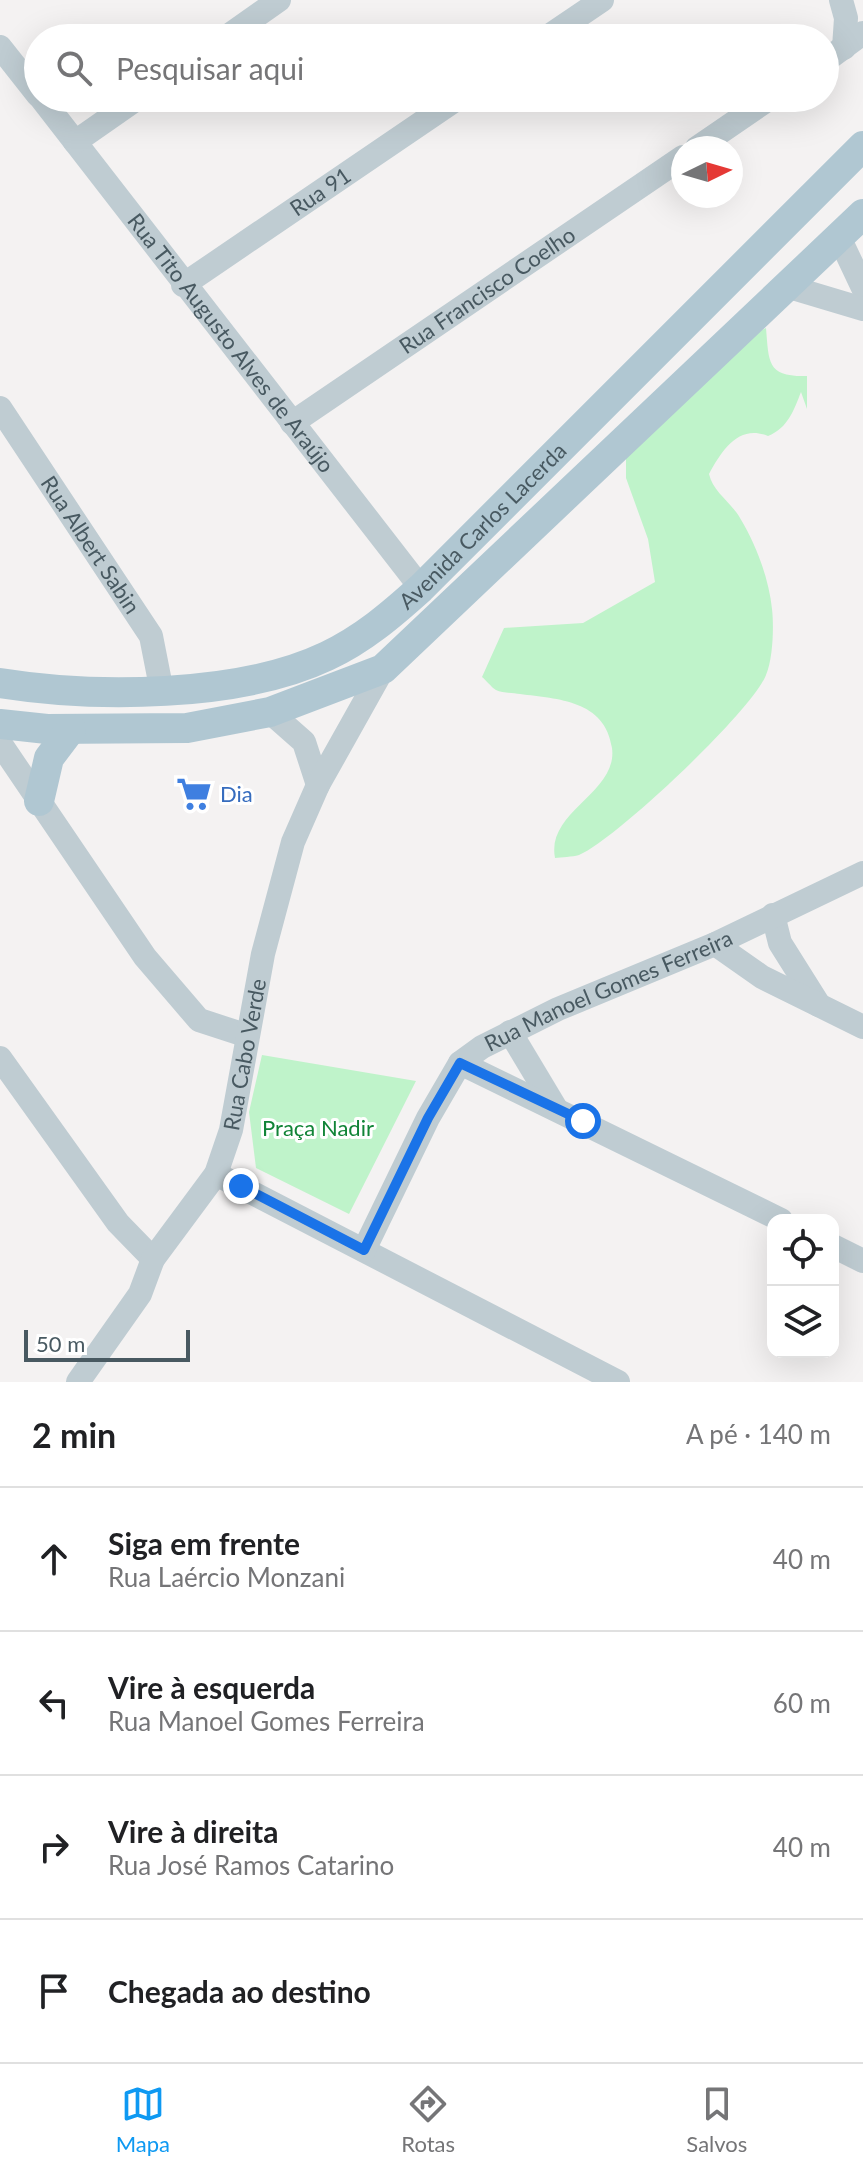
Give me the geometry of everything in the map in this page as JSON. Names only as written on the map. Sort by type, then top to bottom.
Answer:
[{"type":"main road","name":"Avenida Carlos Lacerda","points":[[0,683],[46,690],[162,692],[278,673],[325,657],[372,631],[421,588],[863,146]]},
{"type":"main road","name":"Avenida Carlos Lacerda","points":[[0,724],[71,729],[187,728],[270,712],[383,669],[863,214]]},
{"type":"main road","points":[[39,801],[49,758],[71,729]]},
{"type":"street","points":[[245,24],[279,0]]},
{"type":"street","points":[[567,24],[602,0]]},
{"type":"street","points":[[841,0],[846,18],[844,47]]},
{"type":"street","name":"Rua Tito Augusto Alves de Araújo","points":[[0,47],[24,77]]},
{"type":"street","name":"Rua Tito Augusto Alves de Araújo","points":[[52,112],[421,588]]},
{"type":"street","points":[[75,142],[118,112]]},
{"type":"street","name":"Rua 91","points":[[183,285],[437,112]]},
{"type":"street","points":[[715,136],[750,112]]},
{"type":"street","name":"Rua Francisco Coelho","points":[[292,423],[671,165]]},
{"type":"street","points":[[839,237],[863,288]]},
{"type":"street","points":[[786,286],[863,309]]},
{"type":"street","name":"Rua Albert Sabin","points":[[0,408],[151,636],[162,692]]},
{"type":"street","name":"Rua Cabo Verde","points":[[78,1382],[140,1294],[153,1259],[216,1174],[231,1130],[245,1035],[293,842],[318,785],[383,669]]},
{"type":"street","points":[[270,712],[304,742],[318,785]]},
{"type":"street","points":[[0,743],[145,957],[199,1020],[245,1035]]},
{"type":"street","name":"Rua Manoel Gomes Ferreira","points":[[364,1250],[428,1118],[460,1063],[510,1032],[627,978],[715,944],[863,873]]},
{"type":"street","points":[[773,915],[780,943],[819,1005]]},
{"type":"street","points":[[715,944],[762,977],[863,1027]]},
{"type":"street","points":[[510,1032],[555,1107]]},
{"type":"street","points":[[0,1058],[118,1223],[153,1259]]},
{"type":"street","points":[[460,1063],[769,1214]]},
{"type":"street","points":[[216,1174],[618,1382]]},
{"type":"street","points":[[839,1249],[863,1261]]},
{"type":"green space","points":[[766,328],[773,366],[784,374],[807,376],[807,409],[801,392],[781,428],[768,436],[758,433],[740,436],[726,448],[709,474],[714,486],[746,528],[765,574],[773,624],[772,652],[766,675],[736,716],[650,801],[579,855],[555,858],[555,842],[561,827],[604,778],[611,764],[612,748],[608,732],[590,711],[578,705],[498,691],[482,677],[504,628],[583,623],[655,582],[648,539],[626,478],[626,455],[746,338]]},
{"type":"green space","name":"Praça Nadir","points":[[262,1055],[416,1081],[349,1214],[256,1168],[249,1112]]},
{"type":"place","name":"Dia","points":[[194,794]]},
{"type":"route","points":[[241,1186],[364,1250],[428,1118],[460,1063],[583,1121]]}]
